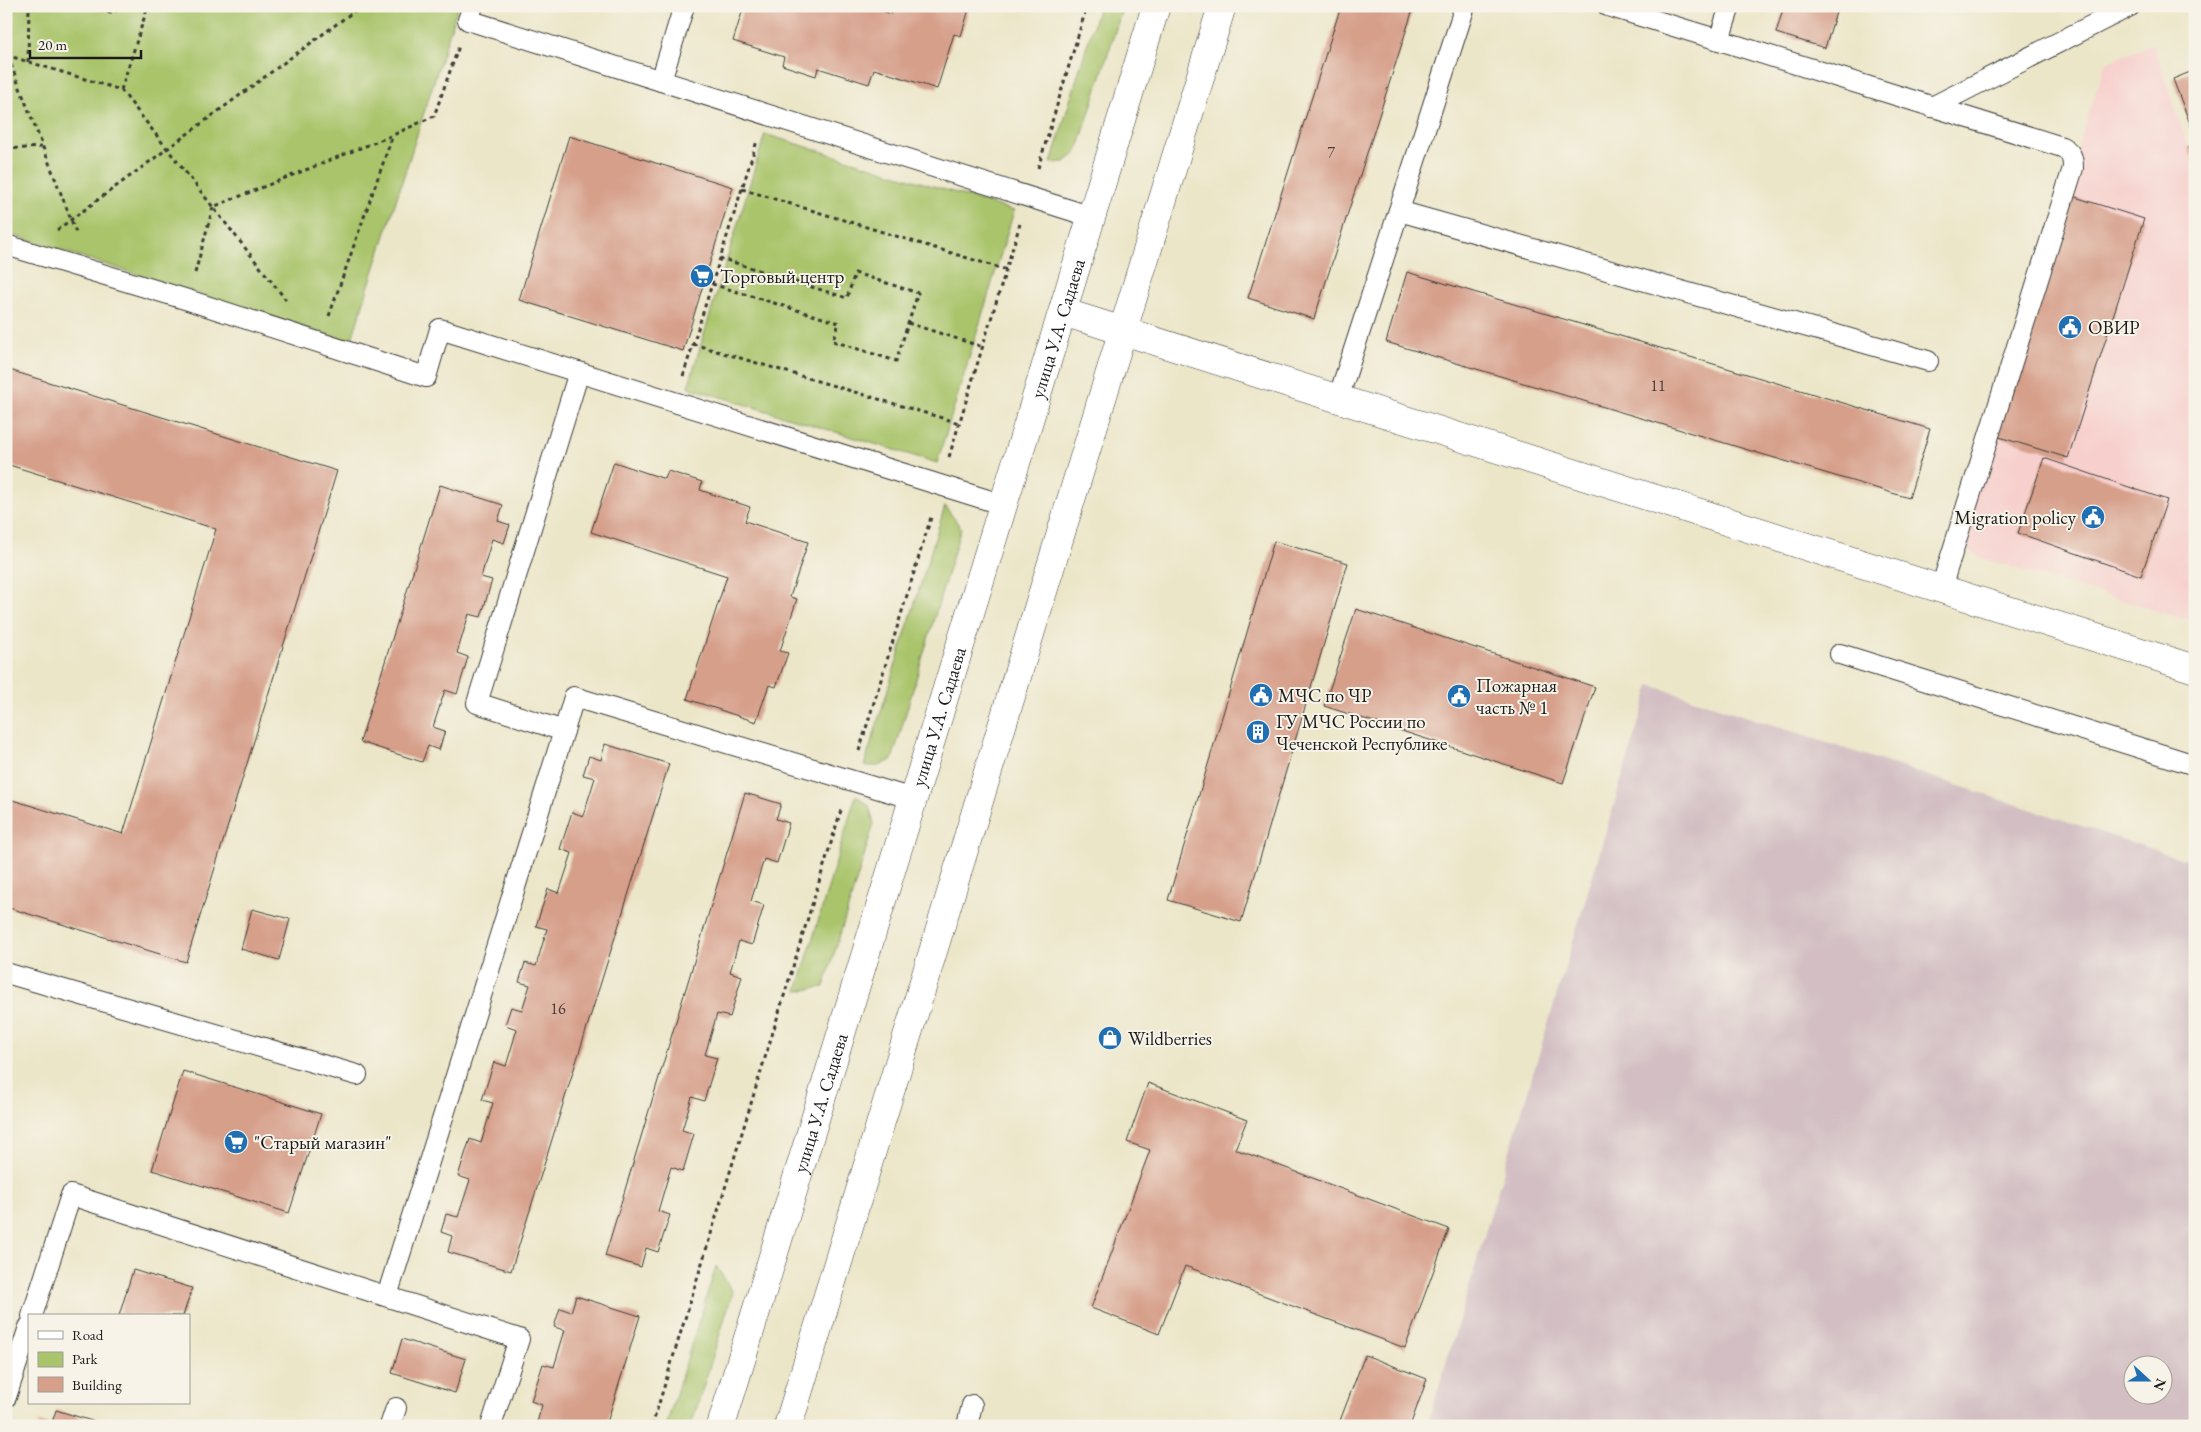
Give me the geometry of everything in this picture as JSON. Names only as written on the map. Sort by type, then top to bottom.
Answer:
[{"type":"main road","name":"улица У.А. Садаева","points":[[722,1426],[1156,6]]},
{"type":"main road","points":[[788,1426],[1222,6]]},
{"type":"main road","points":[[1062,312],[2195,669]]},
{"type":"lane","points":[[661,81],[684,6]]},
{"type":"lane","points":[[1338,399],[1465,6]]},
{"type":"lane","points":[[1609,6],[2062,147],[2069,152],[2073,159],[2070,177],[1941,588]]},
{"type":"lane","points":[[1719,40],[1730,6]]},
{"type":"lane","points":[[1932,107],[2130,6]]},
{"type":"lane","points":[[470,13],[661,81],[1092,217]]},
{"type":"lane","points":[[1399,211],[1928,361]]},
{"type":"lane","points":[[6,245],[188,300],[426,377],[440,329],[1004,505]]},
{"type":"lane","points":[[564,731],[477,703],[579,372]]},
{"type":"lane","points":[[1840,654],[2195,765]]},
{"type":"lane","points":[[387,1296],[574,697],[913,799]]},
{"type":"lane","points":[[6,973],[357,1075]]},
{"type":"lane","points":[[33,1314],[71,1195],[519,1339],[491,1426]]},
{"type":"lane","points":[[6,1397],[28,1330]]},
{"type":"lane","points":[[967,1426],[972,1405]]},
{"type":"path","points":[[6,11],[11,6]]},
{"type":"path","points":[[28,62],[29,6]]},
{"type":"path","points":[[84,6],[111,12],[131,6]]},
{"type":"path","points":[[122,90],[148,6]]},
{"type":"path","points":[[29,252],[361,6]]},
{"type":"path","points":[[652,1426],[1087,6]]},
{"type":"path","points":[[213,207],[393,135],[434,116],[470,13]]},
{"type":"path","points":[[7,56],[122,90],[320,344]]},
{"type":"path","points":[[7,56],[91,271]]},
{"type":"path","points":[[675,402],[766,114]]},
{"type":"path","points":[[320,344],[393,135]]},
{"type":"path","points":[[6,149],[43,147]]},
{"type":"path","points":[[742,189],[1007,270]]},
{"type":"path","points":[[188,300],[213,207]]},
{"type":"path","points":[[712,284],[839,323],[833,341],[896,361],[918,293],[855,273],[847,298],[720,258]]},
{"type":"path","points":[[908,323],[983,347]]},
{"type":"path","points":[[693,344],[959,424]]},
{"type":"shaded area","points":[[2153,44],[2188,147],[2195,179],[2195,622],[1984,559],[1952,542],[2105,63]]},
{"type":"shaded area","points":[[1650,685],[2195,863],[2195,1426],[1427,1426]]},
{"type":"green space","points":[[6,6],[458,6],[351,342],[6,233]]},
{"type":"green space","points":[[1099,6],[1123,6],[1077,152],[1065,162],[1051,163]]},
{"type":"green space","points":[[765,134],[1014,211],[937,463],[688,387]]},
{"type":"green space","points":[[945,506],[961,528],[892,760],[878,766],[864,766]]},
{"type":"green space","points":[[856,795],[869,806],[874,823],[824,987],[797,991]]},
{"type":"green space","points":[[716,1266],[733,1292],[691,1426],[666,1426]]},
{"type":"building","points":[[744,6],[867,6],[891,14],[893,6],[970,6],[961,36],[954,34],[937,89],[874,69],[869,84],[818,68],[816,76],[782,65],[784,57],[733,41]]},
{"type":"building","points":[[1341,6],[1414,6],[1314,319],[1248,298]]},
{"type":"building","points":[[1784,6],[1838,6],[1825,48],[1776,33]]},
{"type":"building","points":[[2195,70],[2195,128],[2192,129],[2173,79]]},
{"type":"building","points":[[569,136],[733,187],[683,351],[519,300]]},
{"type":"building","points":[[2195,145],[2195,165],[2188,148]]},
{"type":"building","name":"ОВИР","points":[[2072,196],[2144,219],[2068,458],[1996,436]]},
{"type":"building","points":[[1407,272],[1930,429],[1909,498],[1386,342]]},
{"type":"building","points":[[6,369],[337,471],[186,962],[6,907],[6,798],[123,834],[216,529],[6,464]]},
{"type":"building","name":"Migration policy","points":[[2044,458],[2167,500],[2141,576],[2018,533]]},
{"type":"building","points":[[614,462],[665,479],[668,471],[702,482],[700,490],[750,507],[745,521],[808,542],[790,597],[797,599],[780,651],[788,653],[776,687],[769,685],[756,722],[687,699],[727,576],[591,532]]},
{"type":"building","points":[[440,485],[503,505],[498,521],[510,525],[504,543],[492,539],[481,577],[492,580],[481,617],[469,614],[457,653],[468,657],[457,694],[445,690],[433,727],[445,731],[439,750],[428,746],[422,762],[360,742]]},
{"type":"building","name":"ГУ МЧС России по Чеченской Республике","points":[[1274,541],[1348,563],[1241,922],[1168,900]]},
{"type":"building","name":"Пожарная часть № 1","points":[[1356,609],[1595,687],[1563,783],[1324,706]]},
{"type":"building","points":[[605,744],[669,764],[511,1271],[448,1252],[452,1236],[441,1232],[446,1214],[458,1217],[470,1180],[458,1176],[470,1139],[481,1143],[493,1103],[482,1100],[494,1062],[506,1066],[517,1029],[505,1025],[511,1007],[522,1010],[530,985],[519,982],[525,963],[536,966],[547,929],[536,926],[548,889],[559,893],[572,853],[560,849],[572,812],[583,816],[595,778],[583,775],[589,756],[601,760]]},
{"type":"building","points":[[745,793],[781,804],[776,819],[789,823],[777,863],[764,859],[751,901],[764,905],[752,945],[739,941],[730,972],[742,976],[730,1017],[717,1014],[705,1055],[717,1058],[704,1101],[692,1097],[682,1130],[694,1134],[683,1171],[671,1167],[658,1211],[670,1215],[658,1252],[646,1248],[641,1267],[605,1256]]},
{"type":"building","points":[[252,909],[290,919],[279,960],[241,949]]},
{"type":"building","name":"\"Старый магазин\"","points":[[183,1071],[321,1114],[289,1213],[152,1170]]},
{"type":"building","points":[[1148,1083],[1247,1120],[1235,1149],[1449,1229],[1405,1348],[1185,1266],[1159,1334],[1091,1308],[1150,1150],[1127,1142]]},
{"type":"building","points":[[133,1270],[192,1288],[184,1314],[120,1314]]},
{"type":"building","points":[[576,1296],[640,1316],[606,1426],[536,1426],[542,1405],[531,1401],[543,1364],[554,1367],[565,1330],[554,1327],[560,1308],[571,1312]]},
{"type":"building","points":[[402,1339],[466,1359],[455,1393],[392,1373]]},
{"type":"building","points":[[1365,1355],[1427,1379],[1410,1426],[1338,1426]]},
{"type":"building","points":[[56,1410],[105,1425],[105,1426],[51,1426]]},
{"type":"building","points":[[39,1422],[50,1425],[50,1426],[38,1426]]},
{"type":"place","name":"Торговый центр","points":[[702,276]]},
{"type":"place","name":"ОВИР","points":[[2070,327]]},
{"type":"place","name":"Migration policy","points":[[2093,517]]},
{"type":"place","name":"МЧС по ЧР","points":[[1261,695]]},
{"type":"place","name":"Пожарная часть № 1","points":[[1459,696]]},
{"type":"place","name":"ГУ МЧС России по Чеченской Республике","points":[[1258,732]]},
{"type":"place","name":"Wildberries","points":[[1110,1038]]},
{"type":"place","name":"\"Старый магазин\"","points":[[236,1142]]}]
